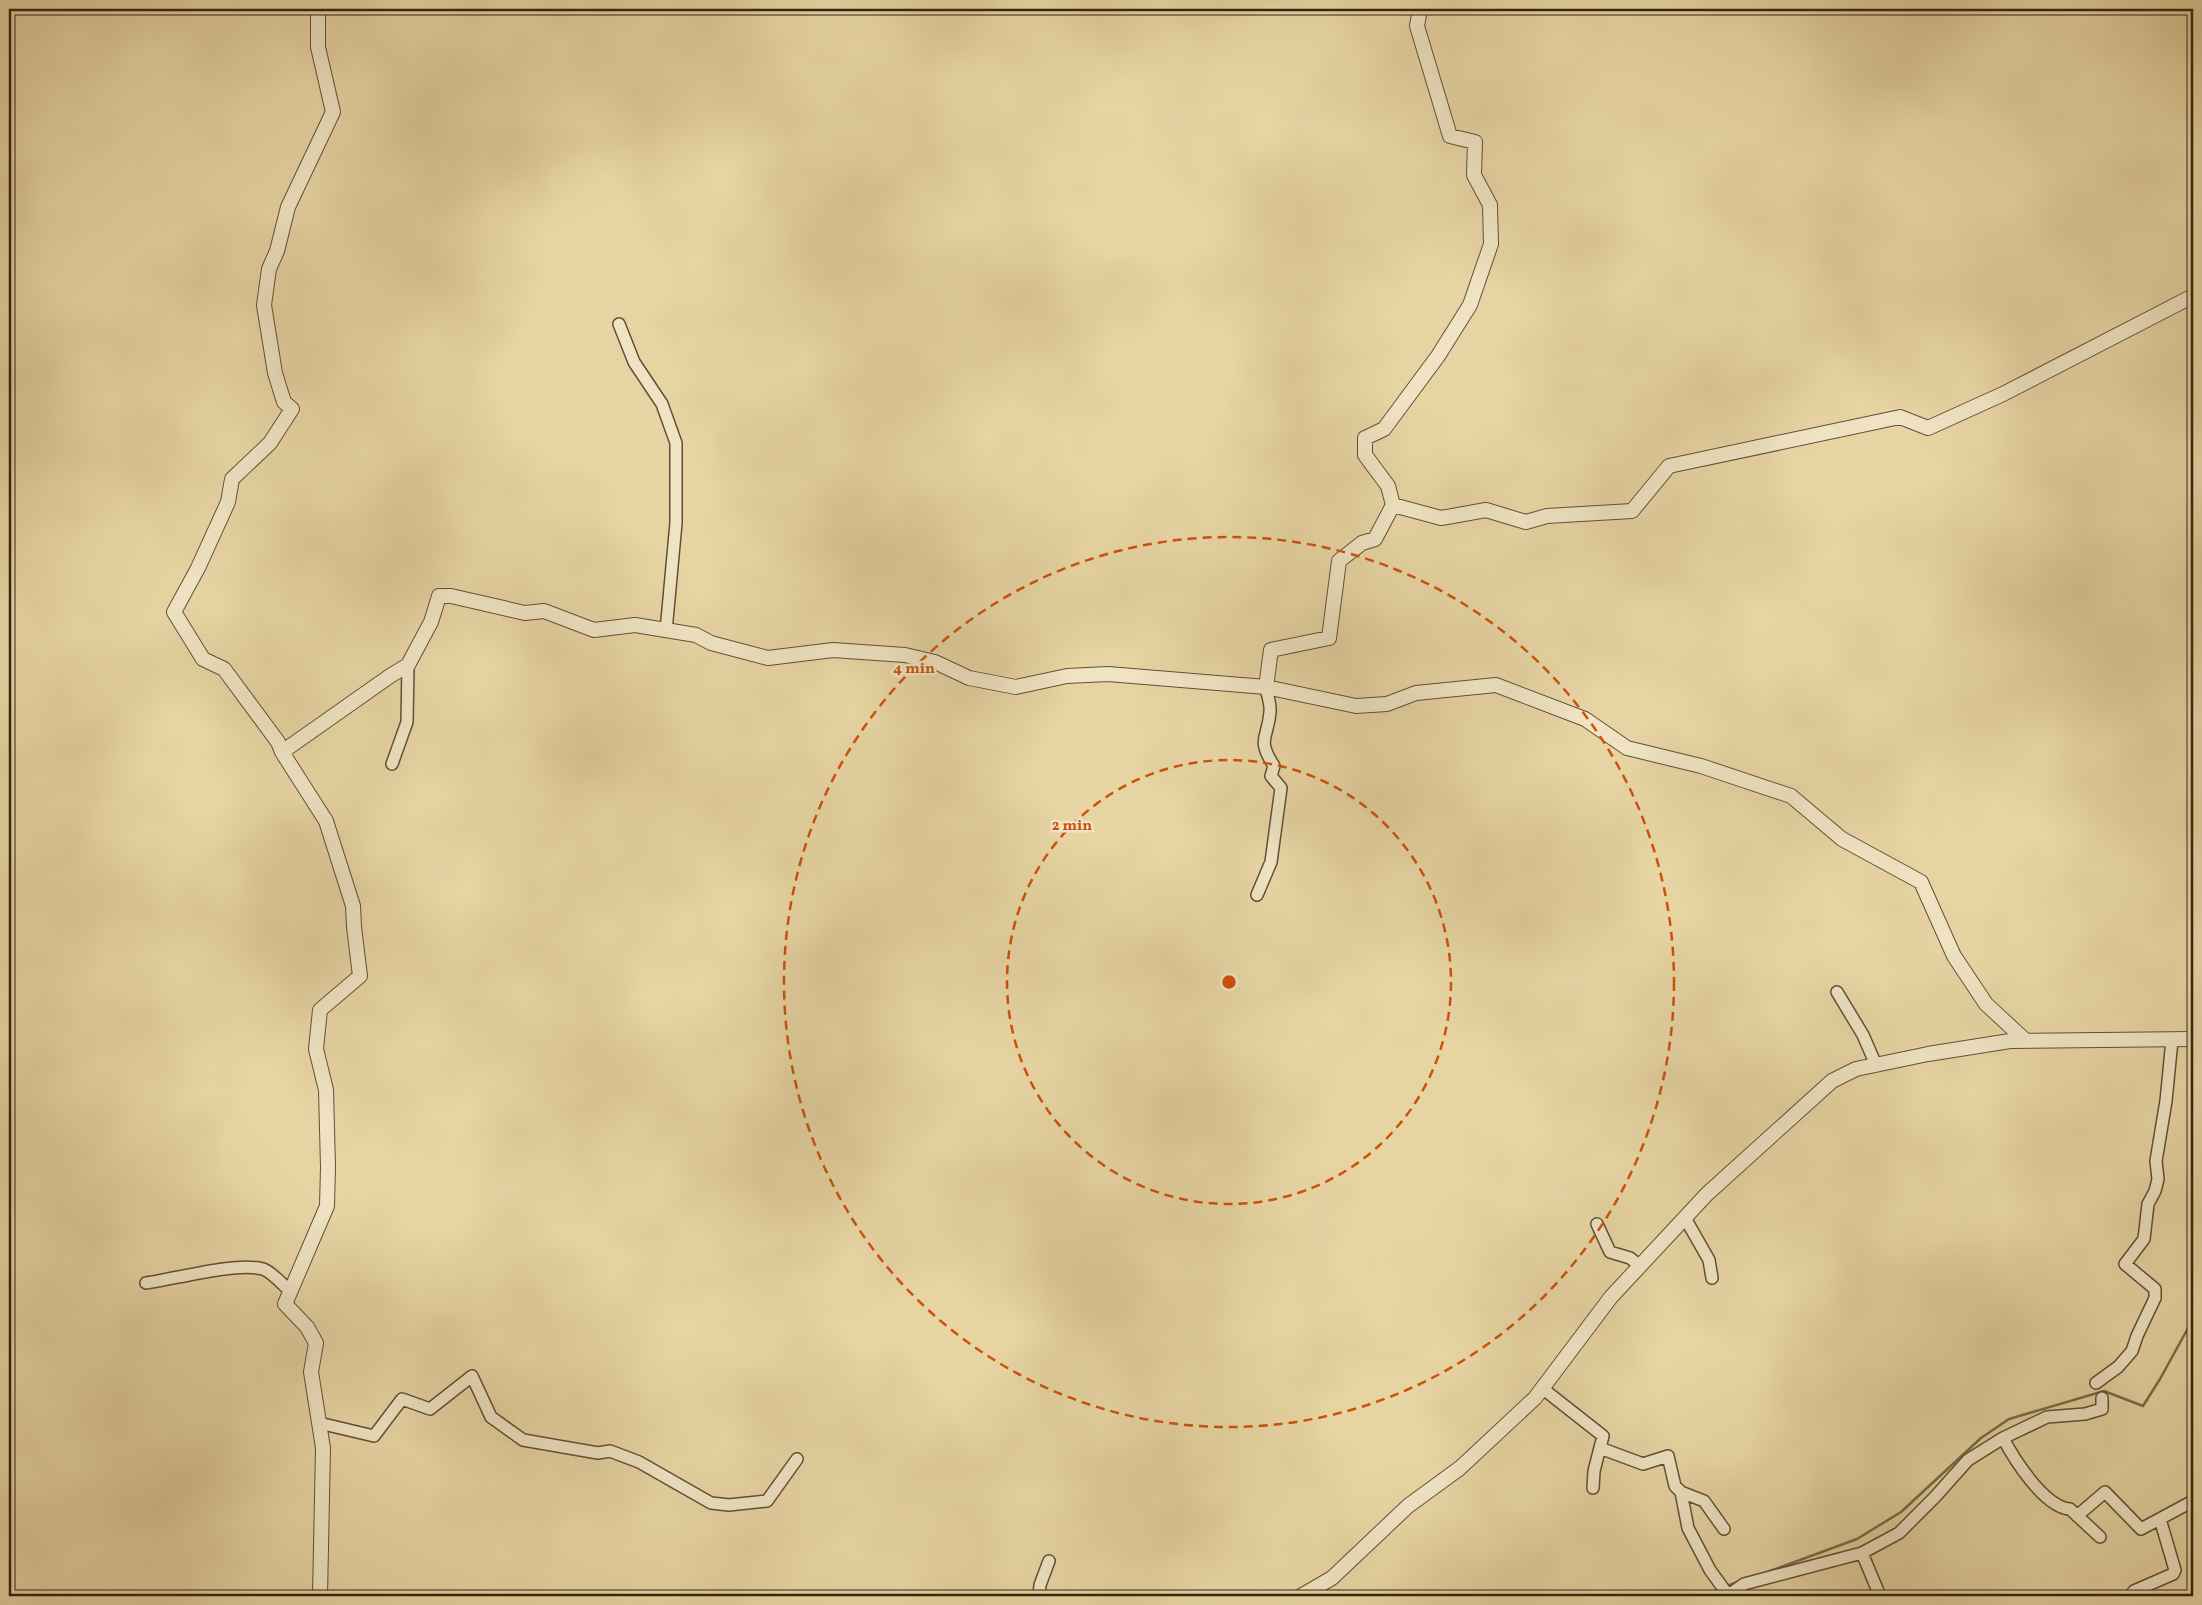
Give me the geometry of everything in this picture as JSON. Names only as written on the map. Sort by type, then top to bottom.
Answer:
[{"type":"street","points":[[318,9],[318,47],[334,112],[288,207],[277,252],[269,270],[264,306],[275,373],[284,402],[292,409],[270,443],[232,479],[228,502],[198,568],[174,612],[203,659],[224,670],[278,742],[282,752],[326,822],[354,906],[354,927],[360,976],[320,1010],[316,1049],[326,1090],[327,1206],[285,1304],[307,1327],[316,1343],[310,1372],[323,1448],[320,1596]]},
{"type":"street","points":[[1257,895],[1271,862],[1281,788],[1271,776],[1274,766],[1265,752],[1263,736],[1270,711],[1266,687],[1271,650],[1329,638],[1340,561],[1362,543],[1375,538],[1393,505],[1388,486],[1365,455],[1365,438],[1384,429],[1443,347],[1470,305],[1491,244],[1490,205],[1474,175],[1475,142],[1450,136],[1417,26],[1420,9]]},
{"type":"street","points":[[1393,505],[1441,518],[1486,510],[1526,522],[1547,516],[1632,511],[1670,466],[1900,417],[1928,428],[2002,394],[2193,296]]},
{"type":"street","points":[[619,324],[634,362],[662,404],[676,443],[676,523],[666,631]]},
{"type":"street","points":[[392,764],[407,722],[408,666],[431,622],[439,596],[451,596],[525,612],[544,612],[594,630],[635,626],[696,636],[711,643],[768,658],[833,650],[905,655],[935,662],[968,678],[1016,687],[1067,676],[1108,674],[1266,687],[1356,706],[1387,704],[1416,693],[1496,684],[1584,719],[1627,748],[1701,766],[1791,796],[1842,839],[1922,882],[1954,956],[1986,1004],[2026,1041]]},
{"type":"street","points":[[282,752],[390,676],[408,666]]},
{"type":"street","points":[[1837,992],[1863,1035],[1876,1065]]},
{"type":"street","points":[[1301,1596],[1332,1578],[1408,1506],[1460,1468],[1536,1398],[1611,1297],[1707,1194],[1832,1081],[1856,1069],[1928,1054],[2010,1041],[2193,1039]]},
{"type":"street","points":[[2096,1383],[2118,1367],[2132,1351],[2155,1298],[2155,1288],[2125,1264],[2144,1239],[2148,1204],[2155,1191],[2158,1178],[2156,1161],[2166,1101],[2172,1040]]},
{"type":"street","points":[[1685,1218],[1709,1260],[1712,1278]]},
{"type":"street","points":[[1597,1224],[1610,1252],[1630,1258],[1640,1266]]},
{"type":"street","points":[[146,1283],[173,1280],[195,1273],[247,1268],[264,1270],[290,1291]]},
{"type":"street","points":[[319,1423],[374,1436],[402,1399],[430,1409],[472,1376],[491,1417],[523,1440],[598,1453],[610,1451],[638,1462],[711,1502],[729,1505],[767,1501],[796,1459]]},
{"type":"street","points":[[1542,1388],[1603,1436],[1594,1471],[1593,1488]]},
{"type":"street","points":[[1681,1492],[1688,1528],[1726,1594],[1744,1584],[1862,1552],[1899,1533],[1968,1460],[2003,1438],[2047,1417],[2085,1414],[2102,1409],[2102,1398]]},
{"type":"street","points":[[2003,1438],[2015,1461],[2038,1489],[2077,1516],[2100,1537]]},
{"type":"street","points":[[1600,1448],[1643,1464],[1668,1456],[1675,1486],[1681,1492],[1704,1501],[1724,1529]]},
{"type":"street","points":[[2077,1516],[2105,1492],[2141,1529],[2193,1501]]},
{"type":"street","points":[[2130,1596],[2134,1591],[2173,1574],[2175,1570],[2160,1519]]},
{"type":"street","points":[[1862,1552],[1880,1596]]},
{"type":"street","points":[[1039,1596],[1040,1585],[1049,1561]]},
{"type":"waterway","points":[[1762,1574],[1857,1539],[1901,1512],[1981,1438],[2009,1419],[2104,1391],[2143,1406],[2193,1319]]},
{"type":"waterway","points":[[1727,1586],[1738,1582]]},
{"type":"waterway","points":[[1708,1596],[1719,1589]]}]
